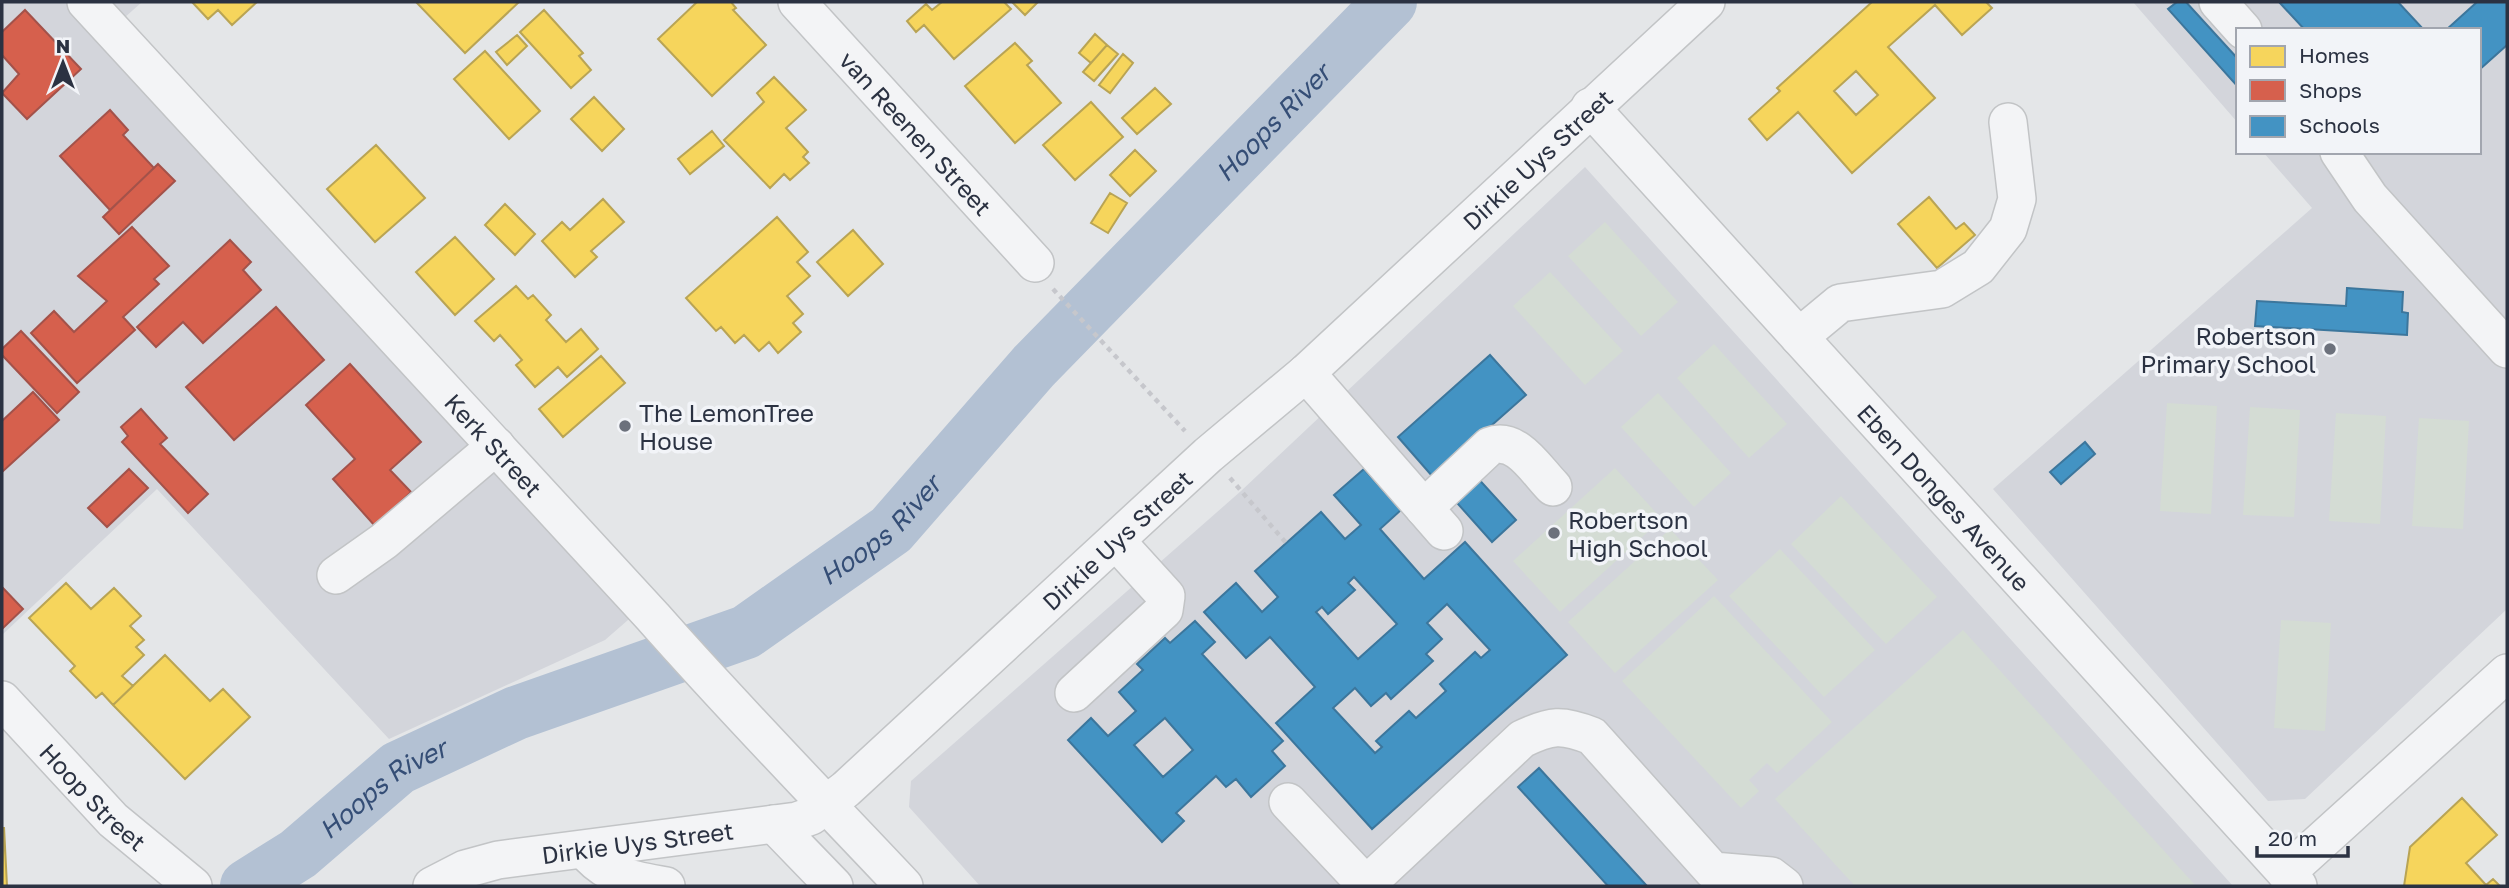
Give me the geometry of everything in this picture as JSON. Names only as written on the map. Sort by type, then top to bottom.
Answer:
[{"type":"street","name":"Kerk Street","points":[[86,2],[653,617],[718,691],[904,886]]},
{"type":"street","name":"van Reenen Street","points":[[797,2],[1035,263]]},
{"type":"street","name":"Dirkie Uys Street","points":[[432,886],[465,869],[498,860],[774,824],[811,816],[828,804],[1208,455],[1306,373],[1706,2]]},
{"type":"street","points":[[2218,2],[2241,28]]},
{"type":"street","name":"Eben Donges Avenue","points":[[1590,107],[2292,880]]},
{"type":"street","points":[[1798,337],[1840,303],[1942,289],[1964,278],[1994,251],[2008,229],[2017,199],[2008,122]]},
{"type":"street","points":[[2340,154],[2370,198],[2507,349]]},
{"type":"street","points":[[1306,373],[1434,519],[1490,446],[1497,443],[1515,447],[1553,487]]},
{"type":"street","points":[[336,575],[384,541],[496,446]]},
{"type":"street","points":[[1074,693],[1164,611],[1166,596],[1116,541]]},
{"type":"street","points":[[2292,880],[2507,673]]},
{"type":"street","name":"Hoop Street","points":[[2,701],[113,820],[182,878]]},
{"type":"street","points":[[1288,802],[1366,886],[1522,739],[1546,727],[1570,727],[1592,736],[1713,871],[1771,876],[1784,886]]},
{"type":"street","points":[[774,824],[834,886]]},
{"type":"street","points":[[585,850],[596,864],[610,873],[666,886]]},
{"type":"path","points":[[1060,299],[1125,369]]},
{"type":"shaded area","points":[[2,2],[142,2],[114,27],[651,600],[605,640],[389,739],[157,489],[2,635]]},
{"type":"shaded area","name":"Robertson Primary School","points":[[2133,2],[2507,2],[2507,609],[2305,799],[2268,801],[1993,489],[2312,208],[2265,154],[2481,154],[2481,28],[2236,28],[2236,121]]},
{"type":"shaded area","name":"Robertson High School","points":[[1585,167],[2233,886],[980,886],[909,807],[911,781],[1241,491]]},
{"type":"shaded area","points":[[1605,222],[1678,302],[1641,336],[1568,256]]},
{"type":"shaded area","points":[[1550,272],[1623,351],[1585,385],[1513,306]]},
{"type":"shaded area","points":[[1714,344],[1787,424],[1749,458],[1677,378]]},
{"type":"shaded area","points":[[1658,393],[1731,473],[1694,507],[1621,427]]},
{"type":"shaded area","points":[[2167,403],[2217,406],[2211,514],[2160,511]]},
{"type":"shaded area","points":[[2250,407],[2300,410],[2294,517],[2243,515]]},
{"type":"shaded area","points":[[2336,413],[2386,416],[2380,524],[2329,521]]},
{"type":"shaded area","points":[[2419,418],[2469,421],[2463,529],[2412,526]]},
{"type":"shaded area","points":[[1615,468],[1662,519],[1560,612],[1513,561]]},
{"type":"shaded area","points":[[1841,496],[1937,597],[1886,644],[1791,544]]},
{"type":"shaded area","points":[[1670,529],[1718,580],[1615,673],[1568,622]]},
{"type":"shaded area","points":[[1780,549],[1875,650],[1824,697],[1729,596]]},
{"type":"shaded area","points":[[1714,596],[1832,722],[1777,773],[1767,763],[1749,780],[1759,791],[1741,808],[1622,681]]},
{"type":"shaded area","points":[[2281,620],[2331,623],[2325,731],[2274,728]]},
{"type":"shaded area","points":[[1963,630],[2196,886],[1855,886],[1775,799]]},
{"type":"building: Homes","points":[[192,2],[257,2],[232,25],[218,10],[208,19]]},
{"type":"building: Homes","points":[[416,2],[519,2],[465,53]]},
{"type":"building: Homes","points":[[697,2],[731,2],[736,8],[733,10],[766,45],[712,96],[658,39]]},
{"type":"building: Homes","points":[[942,2],[1004,2],[1011,9],[954,59],[924,25],[916,32],[907,21],[926,4],[932,10]]},
{"type":"building: Homes","points":[[1012,2],[1038,2],[1025,15]]},
{"type":"building: Homes","points":[[1872,2],[1986,2],[1992,8],[1962,35],[1935,5],[1888,47],[1935,98],[1852,173],[1798,112],[1767,140],[1749,119],[1780,91],[1777,88]],"holes":[[[1856,71],[1878,95],[1856,115],[1834,91]]]},
{"type":"building: Homes","points":[[544,10],[583,53],[579,56],[591,70],[571,88],[520,32]]},
{"type":"building: Homes","points":[[1095,34],[1107,45],[1091,63],[1079,53]]},
{"type":"building: Homes","points":[[517,35],[527,46],[507,65],[496,52]]},
{"type":"building: Homes","points":[[1015,43],[1032,61],[1027,65],[1061,103],[1015,143],[965,86]]},
{"type":"building: Homes","points":[[1107,45],[1118,54],[1094,81],[1083,72]]},
{"type":"building: Homes","points":[[485,51],[540,111],[509,139],[454,79]]},
{"type":"building: Homes","points":[[1123,54],[1133,63],[1110,93],[1099,85]]},
{"type":"building: Homes","points":[[774,77],[806,110],[786,128],[808,152],[803,157],[809,163],[790,180],[784,174],[770,188],[724,140],[764,102],[757,93]]},
{"type":"building: Homes","points":[[1155,88],[1171,104],[1137,134],[1122,118]]},
{"type":"building: Homes","points":[[594,97],[624,129],[602,151],[571,119]]},
{"type":"building: Homes","points":[[1091,102],[1123,137],[1075,180],[1043,145]]},
{"type":"building: Homes","points":[[712,131],[724,146],[690,174],[678,159]]},
{"type":"building: Homes","points":[[376,145],[425,198],[375,242],[327,189]]},
{"type":"building: Homes","points":[[1135,150],[1156,171],[1130,196],[1110,175]]},
{"type":"building: Homes","points":[[1110,193],[1127,203],[1108,233],[1091,223]]},
{"type":"building: Homes","points":[[1929,197],[1956,229],[1964,223],[1975,235],[1937,268],[1898,224]]},
{"type":"building: Homes","points":[[603,199],[624,222],[591,251],[597,257],[575,277],[542,241],[562,222],[570,230]]},
{"type":"building: Homes","points":[[505,204],[535,234],[515,255],[485,225]]},
{"type":"building: Homes","points":[[777,217],[808,252],[797,262],[810,276],[787,296],[803,314],[793,323],[801,332],[778,353],[769,342],[759,351],[744,335],[735,343],[721,327],[716,331],[686,298]]},
{"type":"building: Homes","points":[[853,230],[883,264],[848,296],[817,262]]},
{"type":"building: Homes","points":[[455,237],[494,279],[455,315],[416,272]]},
{"type":"building: Homes","points":[[516,286],[528,299],[533,295],[551,315],[546,320],[566,342],[581,329],[598,349],[567,377],[558,367],[535,387],[516,365],[522,360],[500,335],[494,341],[475,321]]},
{"type":"building: Homes","points":[[601,356],[625,383],[563,437],[539,409]]},
{"type":"building: Homes","points":[[66,583],[91,609],[114,588],[141,616],[130,626],[144,640],[136,647],[144,655],[122,676],[133,686],[113,705],[102,693],[96,698],[70,671],[75,666],[29,618]]},
{"type":"building: Homes","points":[[165,655],[210,701],[223,689],[250,717],[185,779],[113,705]]},
{"type":"building: Homes","points":[[2462,798],[2497,835],[2466,863],[2486,885],[2493,879],[2500,886],[2404,886],[2410,847]]},
{"type":"building: Homes","points":[[4,827],[7,886],[2,886]]},
{"type":"building: Shops","points":[[25,10],[81,69],[27,119],[2,93],[19,74],[2,55],[2,32]]},
{"type":"building: Shops","points":[[110,110],[128,130],[123,135],[154,168],[110,210],[60,156]]},
{"type":"building: Shops","points":[[158,164],[175,181],[119,234],[103,217]]},
{"type":"building: Shops","points":[[132,227],[169,266],[154,279],[159,284],[123,317],[135,330],[77,383],[31,333],[54,311],[74,332],[107,301],[78,276]]},
{"type":"building: Shops","points":[[230,240],[251,262],[243,270],[261,290],[203,343],[183,322],[156,347],[137,327]]},
{"type":"building: Shops","points":[[276,307],[324,360],[234,440],[186,387]]},
{"type":"building: Shops","points":[[21,331],[79,392],[57,413],[2,355],[2,349]]},
{"type":"building: Shops","points":[[350,364],[421,442],[390,470],[411,492],[375,526],[333,479],[355,459],[306,405]]},
{"type":"building: Shops","points":[[33,392],[59,420],[2,472],[2,421]]},
{"type":"building: Shops","points":[[141,409],[167,438],[160,444],[208,494],[188,513],[122,442],[128,436],[121,427]]},
{"type":"building: Shops","points":[[129,469],[148,488],[107,527],[88,508]]},
{"type":"building: Shops","points":[[2,587],[23,609],[2,629]]},
{"type":"building: Schools","points":[[2177,2],[2186,2],[2236,57],[2236,85],[2168,9]]},
{"type":"building: Schools","points":[[2279,2],[2398,2],[2422,28],[2303,28]]},
{"type":"building: Schools","points":[[2477,2],[2507,2],[2507,45],[2481,68],[2481,28],[2448,28]]},
{"type":"building: Schools","points":[[2347,288],[2403,292],[2402,312],[2408,313],[2407,335],[2255,326],[2257,301],[2346,306]]},
{"type":"building: Schools","points":[[1490,355],[1526,395],[1433,477],[1398,437]]},
{"type":"building: Schools","points":[[2085,442],[2095,454],[2061,484],[2050,472]]},
{"type":"building: Schools","points":[[1364,469],[1401,510],[1380,529],[1424,579],[1465,542],[1567,655],[1372,829],[1276,723],[1315,687],[1270,637],[1246,658],[1204,612],[1236,583],[1262,612],[1278,597],[1255,571],[1321,512],[1345,539],[1361,525],[1334,495]],"holes":[[[1354,577],[1397,624],[1358,659],[1316,612],[1322,607],[1328,614],[1355,590],[1348,583]],[[1447,604],[1490,650],[1481,658],[1475,652],[1440,684],[1446,691],[1416,718],[1409,711],[1376,741],[1382,747],[1375,753],[1333,708],[1355,688],[1371,706],[1386,693],[1391,699],[1433,661],[1426,654],[1442,639],[1427,623]]]},
{"type":"building: Schools","points":[[1474,474],[1516,520],[1492,542],[1450,495]]},
{"type":"building: Schools","points":[[1195,621],[1215,642],[1202,654],[1283,741],[1272,751],[1285,766],[1251,797],[1236,779],[1226,787],[1216,776],[1176,813],[1184,821],[1162,842],[1068,740],[1091,718],[1108,736],[1136,711],[1119,692],[1143,670],[1137,664],[1165,638],[1170,643]],"holes":[[[1165,718],[1193,750],[1163,777],[1134,745]]]},
{"type":"building: Schools","points":[[1539,768],[1647,886],[1608,886],[1518,787]]},
{"type":"waterway","name":"Hoops River","points":[[247,886],[298,854],[398,768],[516,713],[746,632],[891,530],[1034,366],[1390,2]]},
{"type":"place","name":"Robertson Primary School","points":[[2330,349]]},
{"type":"place","name":"The LemonTree House","points":[[625,426]]},
{"type":"place","name":"Robertson High School","points":[[1554,533]]}]
